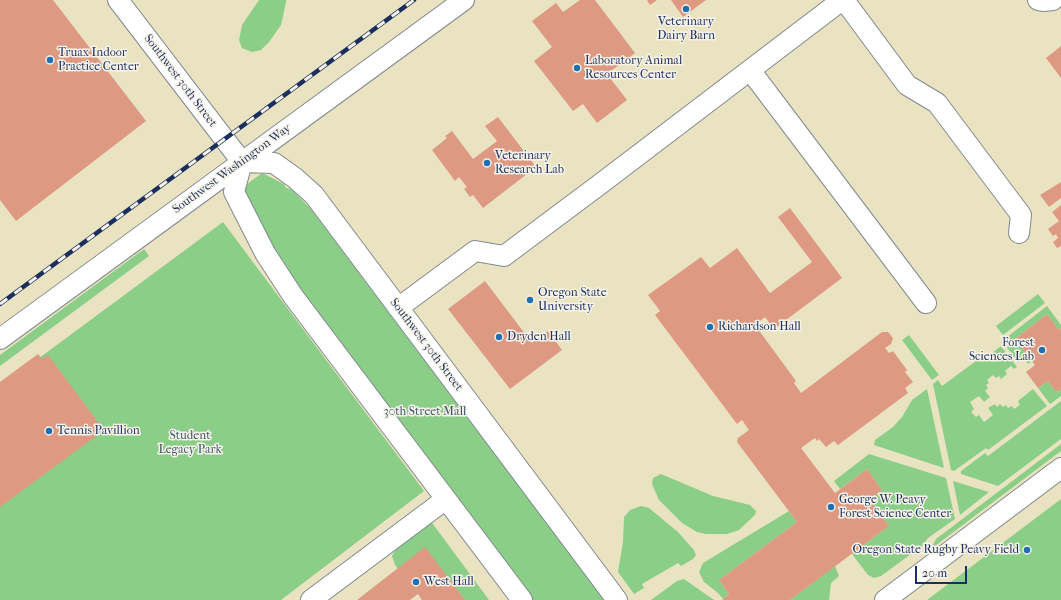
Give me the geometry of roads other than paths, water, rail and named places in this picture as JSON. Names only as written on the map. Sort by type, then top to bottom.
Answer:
[{"type":"street","name":"Southwest 30th Street","points":[[118,0],[242,162],[274,163],[295,178],[314,195],[618,600]]},
{"type":"street","name":"Southwest Washington Way","points":[[0,339],[464,0]]},
{"type":"street","points":[[398,308],[475,250],[504,256],[843,0],[907,85],[937,103],[1021,215],[1019,233]]},
{"type":"street","points":[[1038,0],[1053,0]]},
{"type":"street","points":[[750,70],[926,303]]},
{"type":"street","points":[[242,162],[234,192],[265,253],[293,296],[522,600]]},
{"type":"street","points":[[885,600],[1061,468]]},
{"type":"street","points":[[311,600],[446,499]]},
{"type":"railway","points":[[0,304],[414,0]]},
{"type":"place","name":"Veterinary Dairy Barn","points":[[686,9]]},
{"type":"place","name":"Truax Indoor Practice Center","points":[[50,60]]},
{"type":"place","name":"Laboratory Animal Resources Center","points":[[577,68]]},
{"type":"place","name":"Veterinary Research Lab","points":[[487,163]]},
{"type":"place","name":"Oregon State University","points":[[530,300]]},
{"type":"place","name":"Richardson Hall","points":[[710,327]]},
{"type":"place","name":"Dryden Hall","points":[[499,337]]},
{"type":"place","name":"Forest Sciences Lab","points":[[1042,350]]},
{"type":"place","name":"Tennis Pavillion","points":[[49,431]]},
{"type":"place","name":"George W. Peavy Forest Science Center","points":[[831,507]]},
{"type":"place","name":"Oregon State Rugby Peavy Field","points":[[1027,550]]},
{"type":"place","name":"West Hall","points":[[416,582]]},
{"type":"park label","name":"30th Street Mall","points":[[425,412]]},
{"type":"park label","name":"Student Legacy Park","points":[[190,443]]}]
